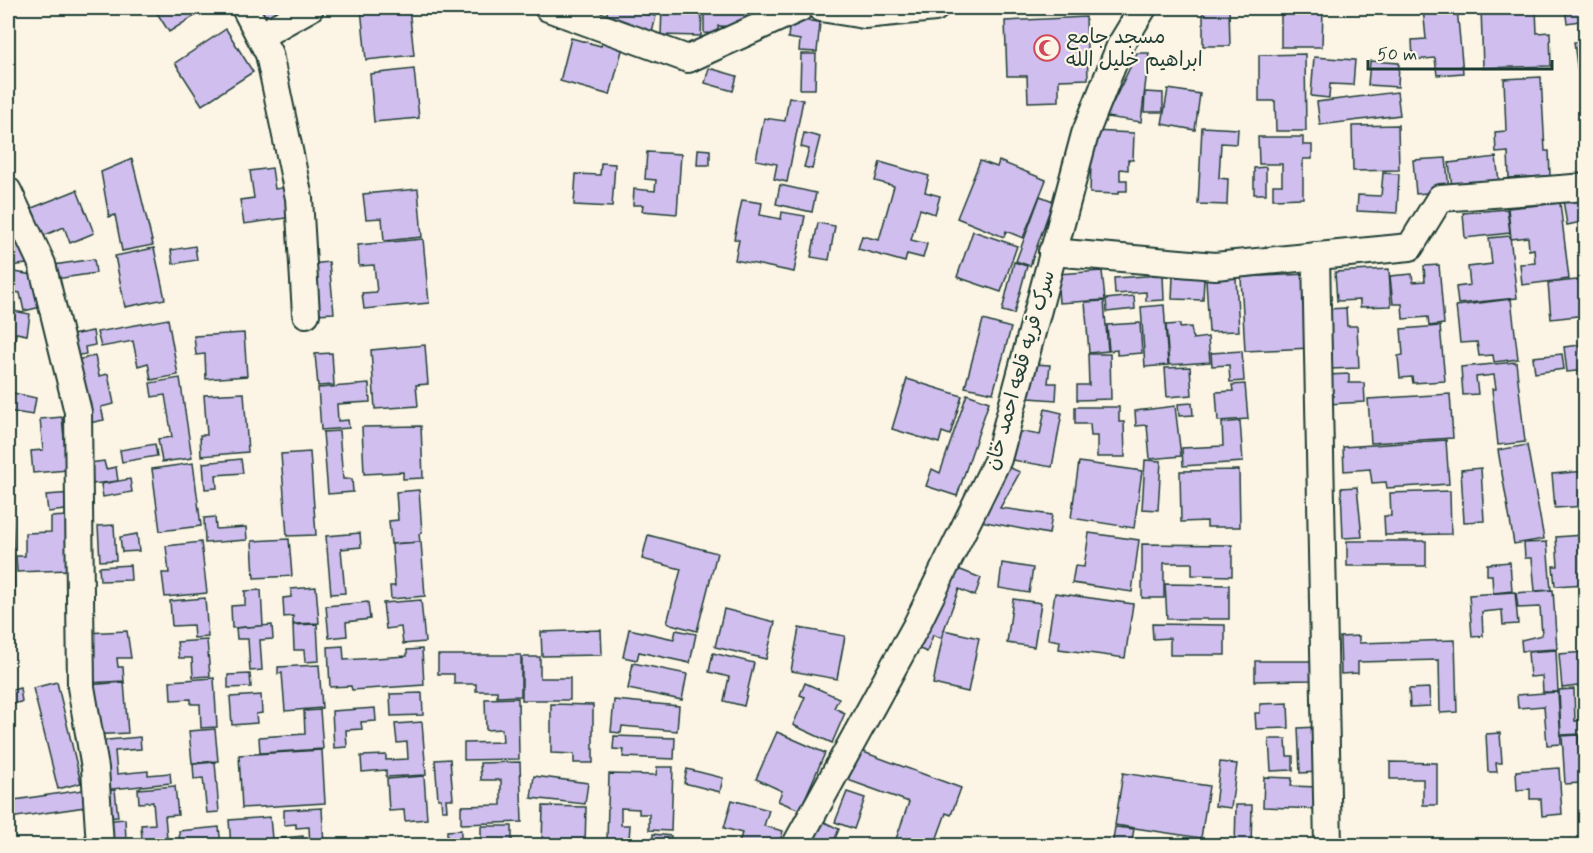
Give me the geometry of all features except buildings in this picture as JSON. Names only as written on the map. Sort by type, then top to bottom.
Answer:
[{"type":"street","points":[[245,8],[269,54],[299,198],[306,314]]},
{"type":"street","points":[[260,36],[310,8]]},
{"type":"street","points":[[548,8],[688,59],[800,8]]},
{"type":"street","points":[[821,8],[864,15],[935,8]]},
{"type":"street","name":"سرک قریه قلعه احمد خان","points":[[795,846],[915,626],[998,459],[1085,134],[1120,46],[1143,8]]},
{"type":"street","points":[[1052,252],[1215,266],[1410,247],[1440,198],[1586,187]]},
{"type":"street","points":[[10,203],[42,264],[78,412],[81,687],[95,768],[100,846]]},
{"type":"street","points":[[1316,256],[1328,846]]},
{"type":"place","name":"مسجد جامع ابراهیم خلیل الله","points":[[1047,48]]}]
